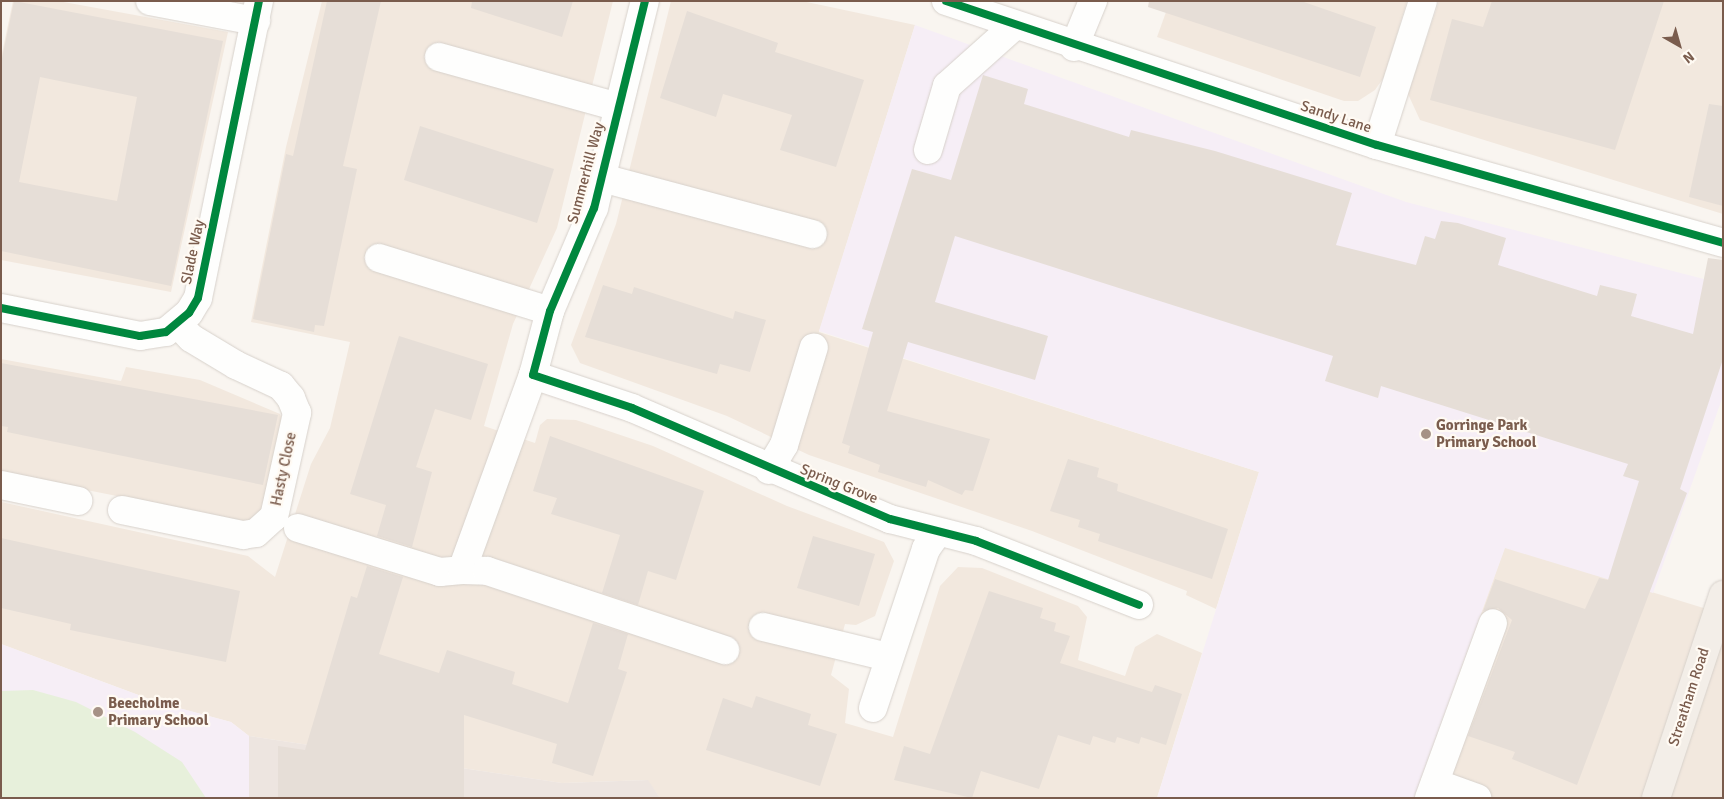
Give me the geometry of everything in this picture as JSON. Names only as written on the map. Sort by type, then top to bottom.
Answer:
[{"type":"main road","name":"Streatham Road","points":[[1656,798],[1723,595]]},
{"type":"street","points":[[150,1],[257,11]]},
{"type":"street","name":"Summerhill Way","points":[[462,570],[533,375],[550,311],[584,235],[602,178],[645,1]]},
{"type":"street","name":"Sandy Lane","points":[[946,1],[1074,47],[1377,145],[1723,243]]},
{"type":"street","points":[[1074,47],[1093,1]]},
{"type":"street","points":[[1377,145],[1423,1]]},
{"type":"street","name":"Slade Way","points":[[179,324],[198,298],[257,11]]},
{"type":"street","points":[[928,150],[947,86],[1014,26]]},
{"type":"street","points":[[439,57],[618,107]]},
{"type":"street","points":[[602,178],[813,234]]},
{"type":"street","points":[[379,258],[550,311]]},
{"type":"street","points":[[1,308],[140,336],[166,332],[179,324]]},
{"type":"street","name":"Hasty Close","points":[[122,510],[243,535],[256,533],[274,517],[296,412],[291,398],[281,386],[228,361],[191,338],[179,324]]},
{"type":"street","points":[[769,470],[784,445],[814,347]]},
{"type":"street","name":"Spring Grove","points":[[533,375],[632,408],[769,470],[937,533],[985,545],[1139,605]]},
{"type":"street","points":[[1,484],[78,501]]},
{"type":"street","points":[[298,528],[440,572],[462,570],[487,571],[725,650]]},
{"type":"street","points":[[873,708],[888,657],[937,533]]},
{"type":"street","points":[[1477,798],[1432,790],[1493,623]]},
{"type":"street","points":[[763,627],[888,657]]},
{"type":"shaded area","points":[[13,1],[58,1],[228,32],[171,292],[1,260],[1,58]]},
{"type":"shaded area","points":[[322,1],[613,1],[557,228],[513,324],[484,426],[535,443],[540,425],[547,419],[576,420],[653,446],[787,506],[884,542],[894,561],[875,616],[856,625],[845,624],[831,675],[849,689],[845,723],[893,737],[940,586],[958,567],[982,568],[1078,606],[1087,617],[1078,660],[1125,676],[1135,647],[1157,634],[1202,653],[1157,798],[660,798],[647,780],[562,783],[249,736],[231,722],[160,703],[1,644],[1,502],[248,556],[275,577],[311,464],[330,428],[350,342],[251,322],[286,147]]},
{"type":"shaded area","points":[[671,1],[802,1],[915,25],[819,332],[1259,472],[1216,609],[1186,595],[1187,591],[1032,531],[809,455],[727,416],[580,363],[571,345],[616,224]]},
{"type":"shaded area","points":[[1170,1],[1407,1],[1384,77],[1375,90],[1358,101],[1344,101],[1157,37]]},
{"type":"shaded area","points":[[1439,1],[1723,1],[1723,214],[1420,120],[1408,94]]},
{"type":"shaded area","name":"Gorringe Park Primary School","points":[[915,25],[1406,202],[1723,284],[1723,396],[1653,593],[1505,548],[1414,798],[1157,798],[1259,472],[819,331]]},
{"type":"shaded area","points":[[1,359],[121,381],[126,367],[200,380],[280,414],[283,423],[261,521],[253,523],[1,473]]},
{"type":"shaded area","points":[[1505,547],[1723,614],[1723,798],[1414,798]]},
{"type":"shaded area","name":"Beecholme Primary School","points":[[1,644],[160,703],[231,722],[249,736],[249,798],[1,798]]},
{"type":"shaded area","points":[[249,736],[562,783],[648,780],[660,798],[249,798]]},
{"type":"green space","points":[[33,690],[76,702],[135,732],[182,762],[206,798],[1,798],[1,691]]},
{"type":"building","points":[[14,1],[223,41],[171,286],[1,251],[1,63]],"holes":[[[40,77],[137,97],[117,201],[19,182]]]},
{"type":"building","points":[[327,1],[381,1],[343,166],[357,169],[324,326],[315,325],[314,332],[253,319],[286,154],[293,156]]},
{"type":"building","points":[[472,1],[573,1],[562,37],[471,8]]},
{"type":"building","points":[[1149,1],[1301,1],[1376,27],[1360,77],[1148,7]]},
{"type":"building","points":[[1492,1],[1664,1],[1615,150],[1430,100],[1452,19],[1483,27]]},
{"type":"building","points":[[687,11],[778,43],[775,52],[864,80],[836,167],[780,150],[792,115],[723,94],[716,117],[660,98]]},
{"type":"building","points":[[983,75],[1028,89],[1024,104],[1129,137],[1131,130],[1215,151],[1352,193],[1336,245],[1416,265],[1425,236],[1435,239],[1441,221],[1458,223],[1506,238],[1498,265],[1597,296],[1600,285],[1637,294],[1631,316],[1693,334],[1708,258],[1723,260],[1723,359],[1680,489],[1687,493],[1577,785],[1512,759],[1515,752],[1468,736],[1512,620],[1498,608],[1483,611],[1495,579],[1585,609],[1599,578],[1608,580],[1639,481],[1623,476],[1628,464],[1381,386],[1378,398],[1325,381],[1333,356],[955,236],[935,302],[1048,336],[1035,380],[908,342],[887,411],[990,439],[973,491],[965,490],[962,495],[928,480],[926,487],[878,472],[880,465],[848,453],[850,446],[842,443],[873,332],[862,329],[912,169],[951,180]]},
{"type":"building","points":[[1709,104],[1723,106],[1723,206],[1689,197]]},
{"type":"building","points":[[420,126],[554,169],[537,223],[404,180]]},
{"type":"building","points":[[603,285],[632,294],[634,287],[733,319],[735,311],[766,320],[750,372],[720,364],[717,374],[585,337]]},
{"type":"building","points":[[399,336],[488,364],[471,420],[435,409],[416,467],[432,472],[412,547],[377,536],[386,505],[350,494]]},
{"type":"building","points":[[1,363],[278,415],[263,485],[7,432],[8,427],[1,426]]},
{"type":"building","points":[[550,436],[704,491],[676,580],[648,571],[638,605],[602,593],[620,535],[551,514],[557,498],[533,491]]},
{"type":"building","points":[[1068,459],[1099,468],[1097,477],[1118,484],[1117,491],[1228,529],[1212,579],[1098,541],[1100,534],[1078,527],[1080,520],[1050,511]]},
{"type":"building","points":[[813,536],[875,554],[859,606],[797,588]]},
{"type":"building","points":[[1,538],[240,591],[226,662],[70,630],[71,624],[1,608]]},
{"type":"building","points":[[367,566],[403,577],[379,654],[439,673],[447,650],[515,672],[512,684],[568,703],[593,623],[628,634],[618,669],[627,672],[593,776],[552,763],[557,744],[464,715],[464,798],[278,798],[278,746],[305,750],[351,596],[357,598]]},
{"type":"building","points":[[989,591],[1043,608],[1040,618],[1056,623],[1054,631],[1070,636],[1060,663],[1152,692],[1155,685],[1182,694],[1166,745],[1141,737],[1139,744],[1117,737],[1115,743],[1093,736],[1090,745],[1058,735],[1039,789],[981,771],[972,798],[894,780],[904,746],[930,754]]},
{"type":"building","points":[[756,696],[811,714],[808,725],[837,734],[820,786],[706,750],[723,698],[752,708]]},
{"type":"cycle path","points":[[1,308],[140,336],[166,332],[189,313],[198,298],[259,1]]},
{"type":"cycle path","points":[[645,1],[594,208],[550,311],[533,375],[632,408],[890,519],[976,541],[1139,605]]},
{"type":"cycle path","points":[[946,1],[1377,145],[1723,243]]},
{"type":"place","name":"Gorringe Park Primary School","points":[[1426,434]]},
{"type":"place","name":"Beecholme Primary School","points":[[98,712]]}]
